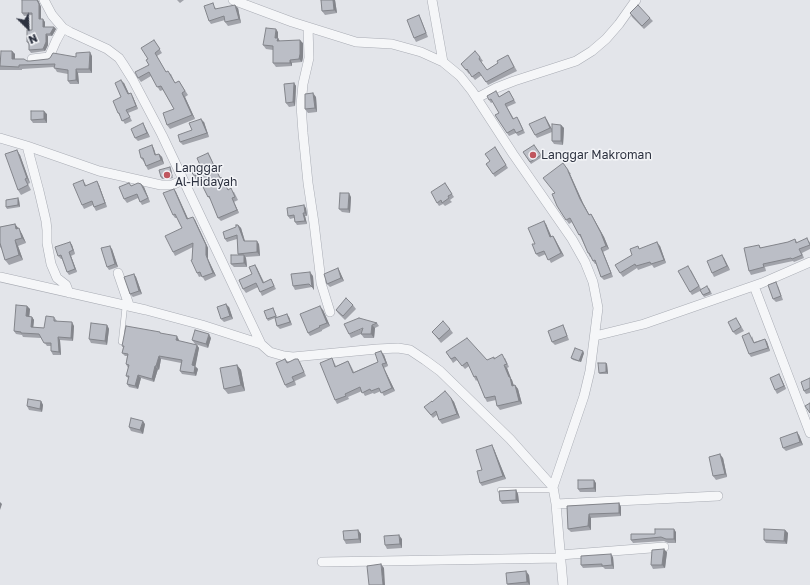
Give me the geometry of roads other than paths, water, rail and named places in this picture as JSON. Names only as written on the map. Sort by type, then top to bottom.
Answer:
[{"type":"street","points":[[44,0],[52,15],[63,28],[107,49],[119,58],[134,80],[162,135],[261,344],[270,352],[277,355],[293,357],[377,348],[398,348],[410,350],[425,360],[453,384],[510,439],[553,488]]},
{"type":"street","points":[[233,0],[308,27],[356,42],[392,44],[421,52],[443,62],[460,76],[477,98],[513,154],[572,239],[585,262],[593,282],[598,308],[596,336],[584,396],[553,488],[556,504],[563,585]]},
{"type":"street","points":[[432,0],[443,62]]},
{"type":"street","points":[[477,98],[514,80],[571,62],[592,51],[606,39],[619,24],[636,0]]},
{"type":"street","points":[[308,27],[309,58],[303,84],[301,105],[303,133],[321,283],[330,312]]},
{"type":"street","points":[[32,59],[49,58],[63,28]]},
{"type":"street","points":[[0,138],[99,171],[161,185],[172,184],[183,180]]},
{"type":"street","points":[[27,146],[46,222],[47,243],[51,264],[54,274],[66,285],[69,293]]},
{"type":"street","points":[[596,336],[644,324],[754,286],[810,262]]},
{"type":"street","points":[[118,273],[127,305]]},
{"type":"street","points":[[0,277],[127,305],[202,325],[261,344]]},
{"type":"street","points":[[754,286],[810,433]]},
{"type":"street","points":[[556,504],[718,496]]},
{"type":"street","points":[[322,562],[561,556],[664,547]]},
{"type":"lane","points":[[121,342],[127,305]]},
{"type":"lane","points":[[500,490],[553,488]]},
{"type":"place","name":"Langgar Makroman","points":[[533,155]]},
{"type":"place","name":"Langgar Al-Hidayah","points":[[167,175]]}]
